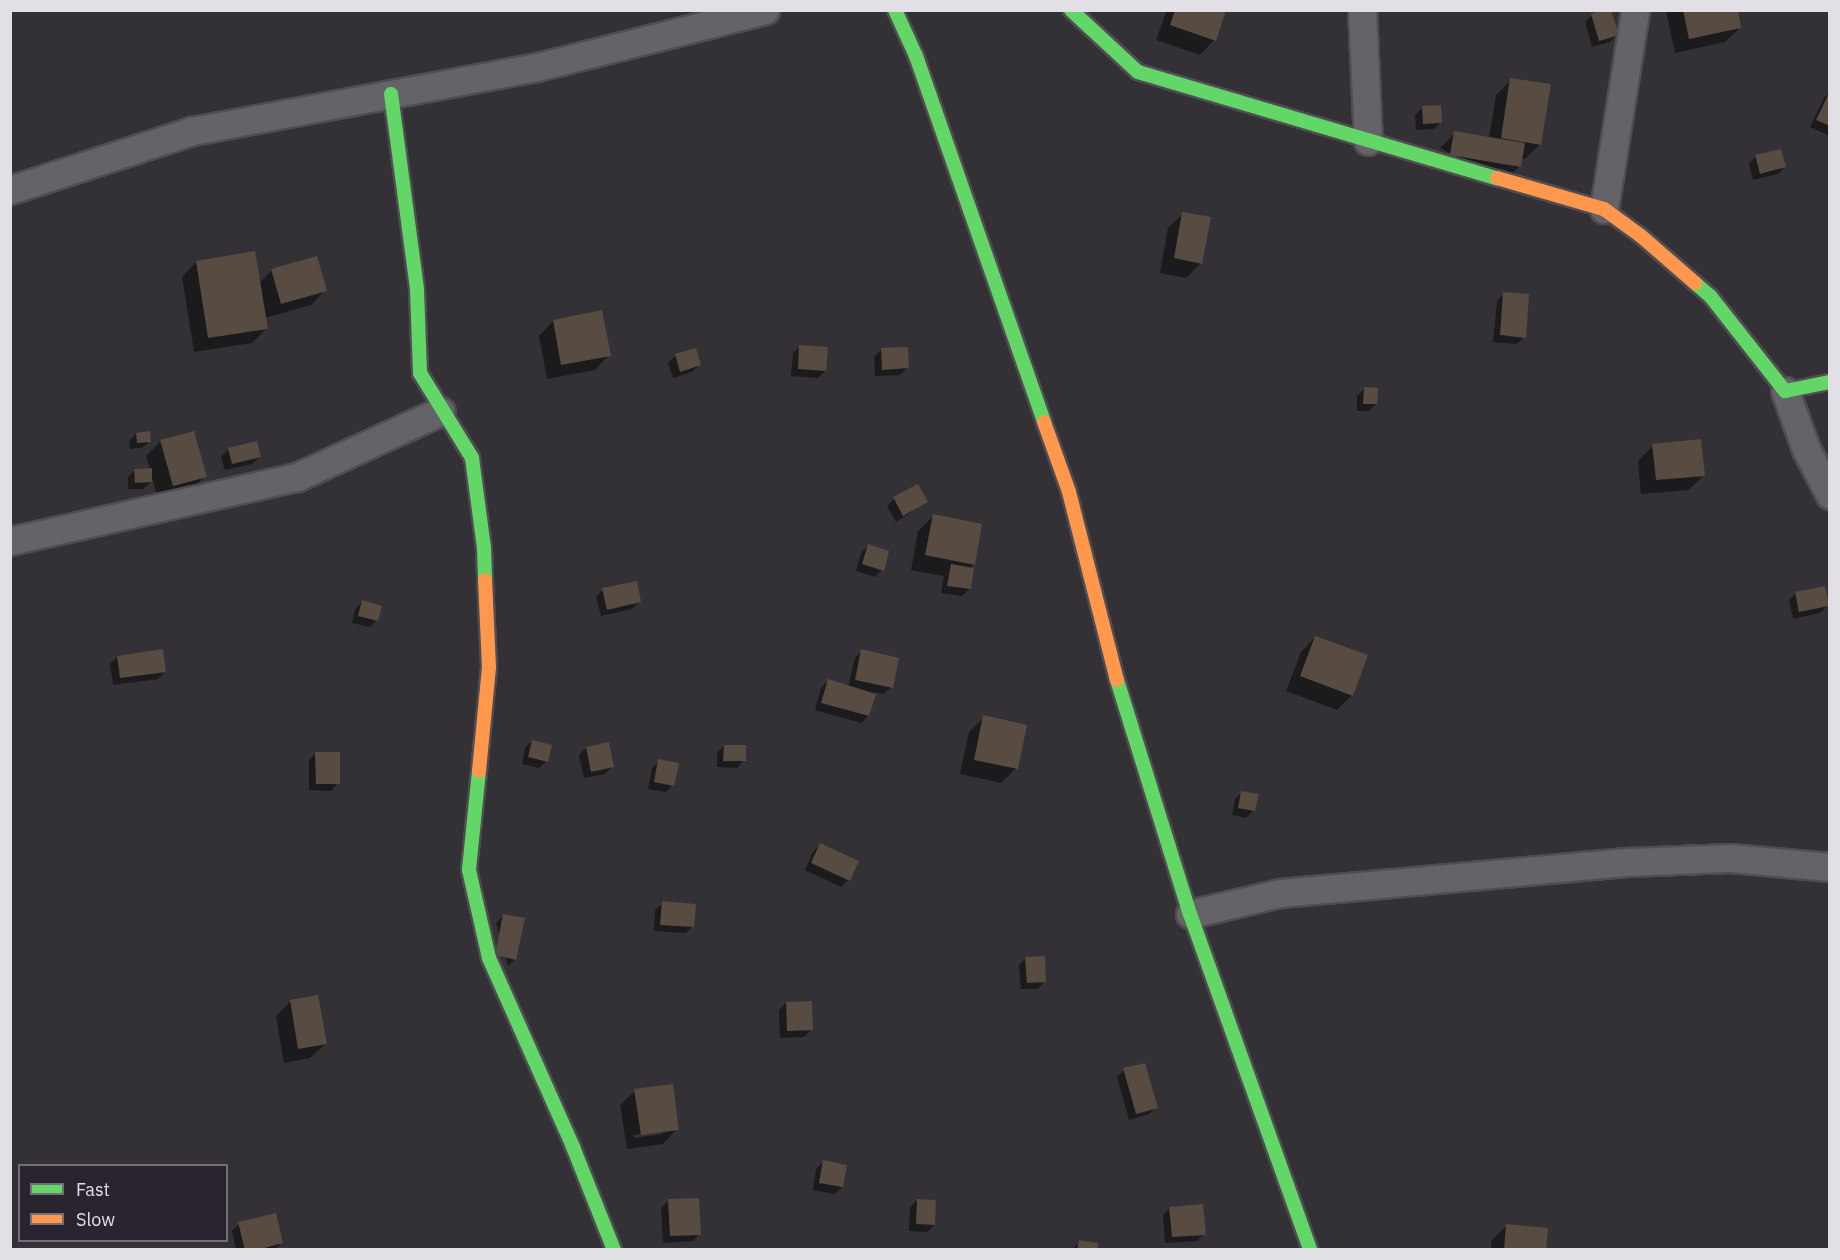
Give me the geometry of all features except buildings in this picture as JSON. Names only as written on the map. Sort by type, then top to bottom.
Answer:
[{"type":"street","points":[[10,190],[192,131],[537,67],[765,10]]},
{"type":"street","points":[[895,10],[916,56],[1069,492],[1119,690],[1190,914],[1310,1250]]},
{"type":"street","points":[[1071,10],[1138,72],[1604,209],[1641,236],[1711,297],[1785,391],[1806,449],[1830,495]]},
{"type":"street","points":[[1362,10],[1368,141]]},
{"type":"street","points":[[1604,209],[1635,10]]},
{"type":"street","points":[[391,94],[417,291],[420,373],[441,411],[472,458],[484,548],[489,667],[469,870],[489,958],[573,1147],[614,1250]]},
{"type":"street","points":[[1785,391],[1830,382]]},
{"type":"street","points":[[10,541],[297,477],[441,411]]},
{"type":"street","points":[[1190,914],[1280,893],[1630,862],[1731,858],[1830,867]]},
{"type":"traffic: fast","points":[[895,10],[916,56],[1044,422]]},
{"type":"traffic: fast","points":[[1071,10],[1138,72],[1497,178]]},
{"type":"traffic: fast","points":[[391,94],[417,290],[420,373],[472,458],[484,548],[485,580]]},
{"type":"traffic: fast","points":[[1695,283],[1711,297],[1785,391],[1830,382]]},
{"type":"traffic: fast","points":[[1117,680],[1190,914],[1310,1250]]},
{"type":"traffic: fast","points":[[479,771],[469,870],[489,958],[573,1147],[614,1250]]},
{"type":"traffic: slow","points":[[1497,178],[1604,209],[1641,236],[1695,283]]},
{"type":"traffic: slow","points":[[1044,422],[1069,492],[1117,680]]},
{"type":"traffic: slow","points":[[479,771],[489,667],[485,580]]}]
